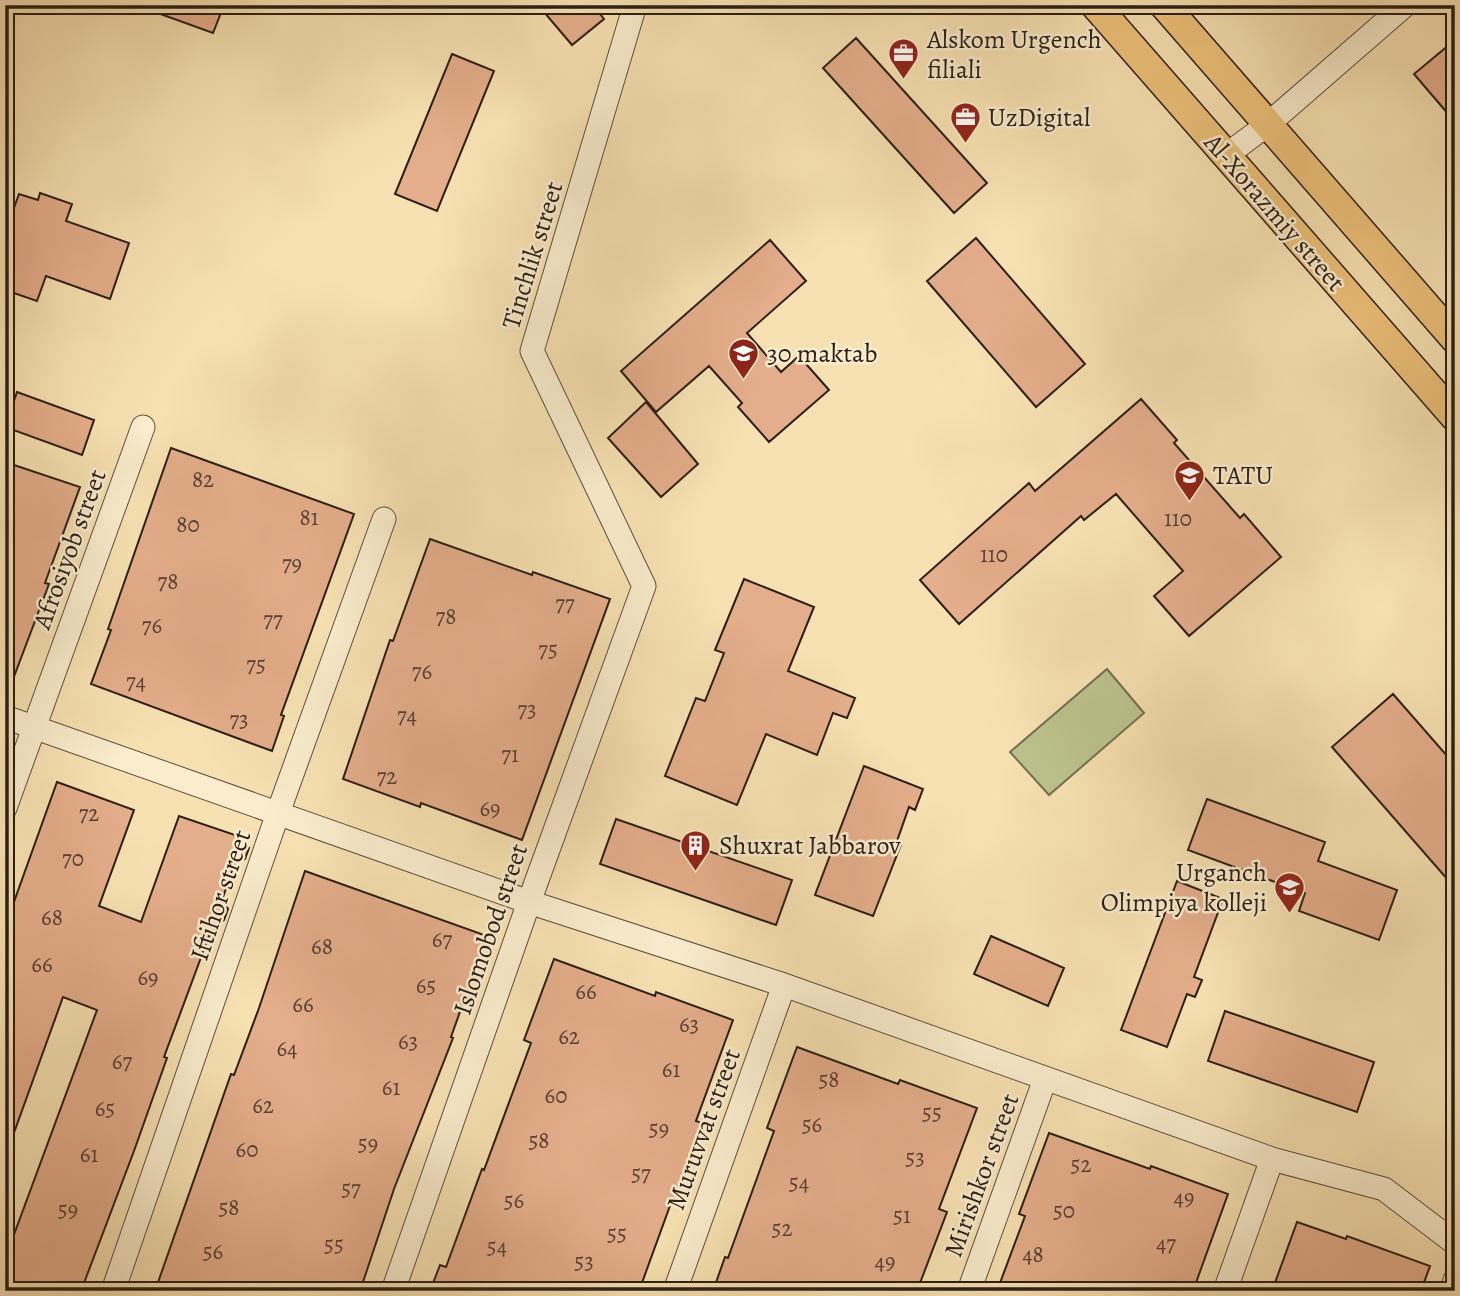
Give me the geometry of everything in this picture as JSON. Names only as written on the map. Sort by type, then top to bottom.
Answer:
[{"type":"main road","name":"Al-Xorazmiy street","points":[[1095,5],[1455,417]]},
{"type":"main road","name":"Al-Xorazmiy street","points":[[1164,5],[1455,339]]},
{"type":"street","name":"Tinchlik street","points":[[635,5],[532,351],[644,586]]},
{"type":"street","points":[[1225,156],[1267,125],[1405,5]]},
{"type":"street","name":"Afrosiyob street","points":[[5,808],[143,427]]},
{"type":"street","name":"Iftihor street","points":[[113,1291],[278,813],[384,519]]},
{"type":"street","name":"Islomobod street","points":[[393,1291],[529,902],[644,586]]},
{"type":"street","points":[[5,717],[529,902],[784,985],[1272,1159],[1384,1189],[1455,1243]]},
{"type":"street","name":"Muruvvat street","points":[[675,1291],[784,985]]},
{"type":"street","name":"Mirishkor street","points":[[969,1291],[1045,1079]]},
{"type":"street","points":[[1225,1291],[1272,1159]]},
{"type":"street","points":[[1452,1291],[1455,1280]]},
{"type":"green space","points":[[1107,669],[1144,713],[1049,795],[1010,752]]},
{"type":"building","points":[[141,5],[224,5],[213,33]]},
{"type":"building","points":[[538,5],[593,5],[604,19],[572,45]]},
{"type":"building","points":[[856,38],[987,183],[954,213],[823,68]]},
{"type":"building","points":[[1455,40],[1455,122],[1414,74]]},
{"type":"building","points":[[452,54],[494,71],[437,211],[395,194]]},
{"type":"building","points":[[40,193],[72,204],[66,221],[129,243],[110,299],[46,276],[37,301],[5,290],[5,233],[19,194],[38,200]]},
{"type":"building","points":[[976,238],[1085,364],[1036,407],[927,281]]},
{"type":"building","points":[[770,240],[806,281],[747,333],[781,372],[799,356],[829,390],[769,442],[738,407],[742,403],[709,366],[656,412],[621,371]]},
{"type":"building","points":[[17,392],[94,420],[82,455],[5,427]]},
{"type":"building","points":[[1141,399],[1177,440],[1174,443],[1240,518],[1244,514],[1281,557],[1189,636],[1154,596],[1183,571],[1116,494],[1084,520],[1081,516],[959,624],[920,580],[1029,483],[1035,491]]},
{"type":"building","points":[[646,402],[698,464],[661,497],[608,438]]},
{"type":"building","points":[[171,448],[354,514],[281,715],[284,716],[272,751],[91,684]]},
{"type":"building","points":[[5,462],[80,487],[45,583],[49,584],[7,695],[5,694]]},
{"type":"building","points":[[430,539],[610,599],[522,840],[421,803],[420,807],[343,779],[390,640],[393,641]]},
{"type":"building","points":[[744,579],[814,607],[788,671],[855,698],[847,718],[833,713],[817,755],[766,734],[737,805],[665,776],[696,698],[705,701],[724,653],[715,650]]},
{"type":"building","points":[[1393,694],[1455,765],[1455,888],[1332,747]]},
{"type":"building","points":[[864,766],[923,789],[915,810],[909,807],[897,841],[902,842],[873,916],[815,895]]},
{"type":"building","points":[[57,782],[134,810],[99,906],[141,922],[179,816],[241,837],[249,848],[245,859],[235,863],[222,900],[228,909],[224,920],[216,924],[209,936],[164,1057],[167,1058],[134,1151],[81,1291],[5,1291],[5,1259],[97,1010],[63,997],[7,1152],[5,1151],[5,927]]},
{"type":"building","points":[[1207,799],[1325,842],[1318,861],[1397,890],[1379,940],[1299,911],[1305,893],[1188,850]]},
{"type":"building","name":"Shuxrat Jabbarov","points":[[616,819],[792,880],[776,925],[600,864]]},
{"type":"building","points":[[305,871],[487,936],[451,1037],[453,1038],[394,1189],[360,1291],[155,1291],[231,1074],[234,1075],[259,1008]]},
{"type":"building","points":[[1177,881],[1223,899],[1194,977],[1202,980],[1195,997],[1187,994],[1167,1047],[1121,1030]]},
{"type":"building","points":[[991,936],[1064,968],[1048,1006],[974,974]]},
{"type":"building","points":[[554,959],[655,996],[656,992],[733,1020],[696,1121],[704,1124],[691,1159],[674,1204],[671,1203],[639,1291],[430,1291],[440,1265],[446,1267],[482,1169],[484,1170],[531,1043],[524,1040]]},
{"type":"building","points":[[1225,1011],[1374,1062],[1357,1112],[1208,1061]]},
{"type":"building","points":[[797,1047],[898,1084],[900,1080],[977,1108],[939,1209],[947,1212],[917,1291],[713,1291],[725,1257],[728,1258],[774,1131],[767,1128]]},
{"type":"building","points":[[1049,1133],[1228,1194],[1193,1291],[997,1291],[1025,1216],[1019,1214]]},
{"type":"building","points":[[1297,1222],[1346,1239],[1347,1236],[1430,1266],[1421,1291],[1272,1291]]},
{"type":"place","name":"Alskom Urgench filiali","points":[[904,81]]},
{"type":"place","name":"UzDigital","points":[[965,144]]},
{"type":"place","name":"30 maktab","points":[[744,380]]},
{"type":"place","name":"TATU","points":[[1190,502]]},
{"type":"place","name":"Shuxrat Jabbarov","points":[[696,872]]},
{"type":"place","name":"Urganch Olimpiya kolleji","points":[[1290,914]]}]
